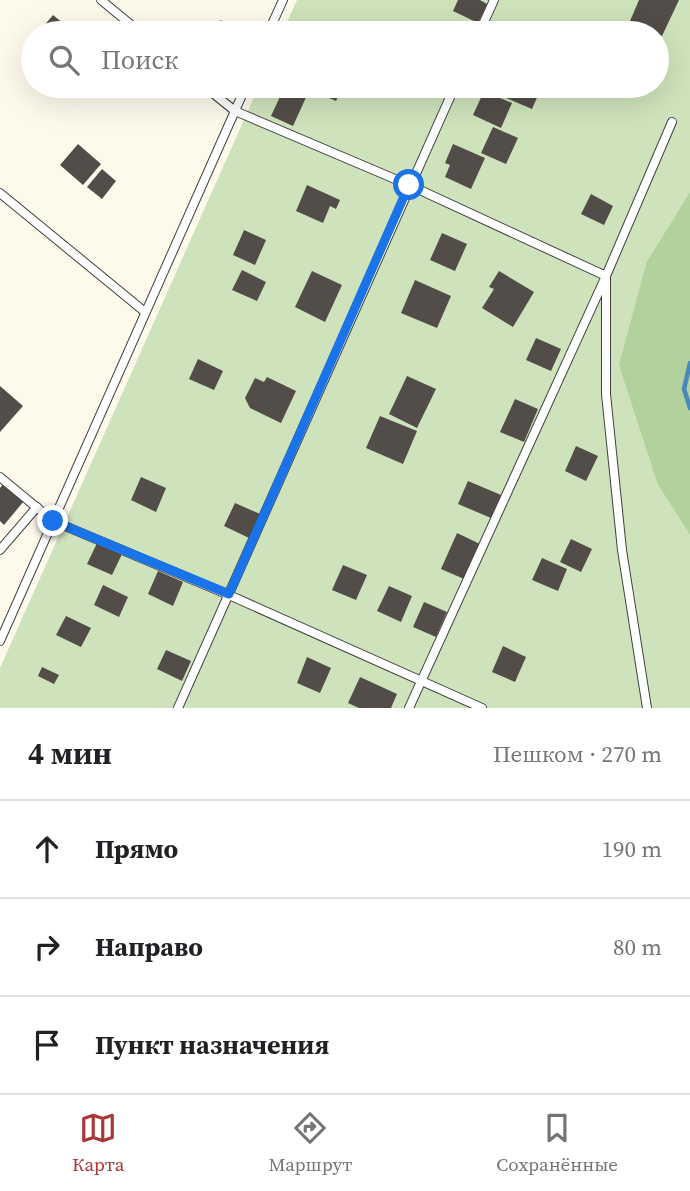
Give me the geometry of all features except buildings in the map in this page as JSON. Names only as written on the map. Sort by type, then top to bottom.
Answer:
[{"type":"lane","points":[[101,0],[126,21]]},
{"type":"lane","points":[[273,21],[283,0]]},
{"type":"lane","points":[[484,21],[494,0]]},
{"type":"lane","points":[[219,98],[235,111],[409,185],[606,276]]},
{"type":"lane","points":[[0,641],[241,98]]},
{"type":"lane","points":[[178,708],[449,98]]},
{"type":"lane","points":[[409,708],[606,276],[672,122]]},
{"type":"lane","points":[[0,193],[145,312]]},
{"type":"lane","points":[[606,276],[608,407],[622,550],[647,708]]},
{"type":"lane","points":[[0,477],[53,521],[229,594],[482,708]]},
{"type":"lane","points":[[0,550],[37,507]]},
{"type":"green space","points":[[297,0],[690,0],[690,192],[647,261],[658,485],[690,535],[690,708],[0,708],[0,668],[254,98],[669,98],[669,21],[287,21]]},
{"type":"green space","points":[[690,192],[690,535],[658,485],[619,365],[647,261]]},
{"type":"waterway","points":[[690,363],[684,389],[690,408]]},
{"type":"route","points":[[53,521],[229,594],[409,185]]}]
